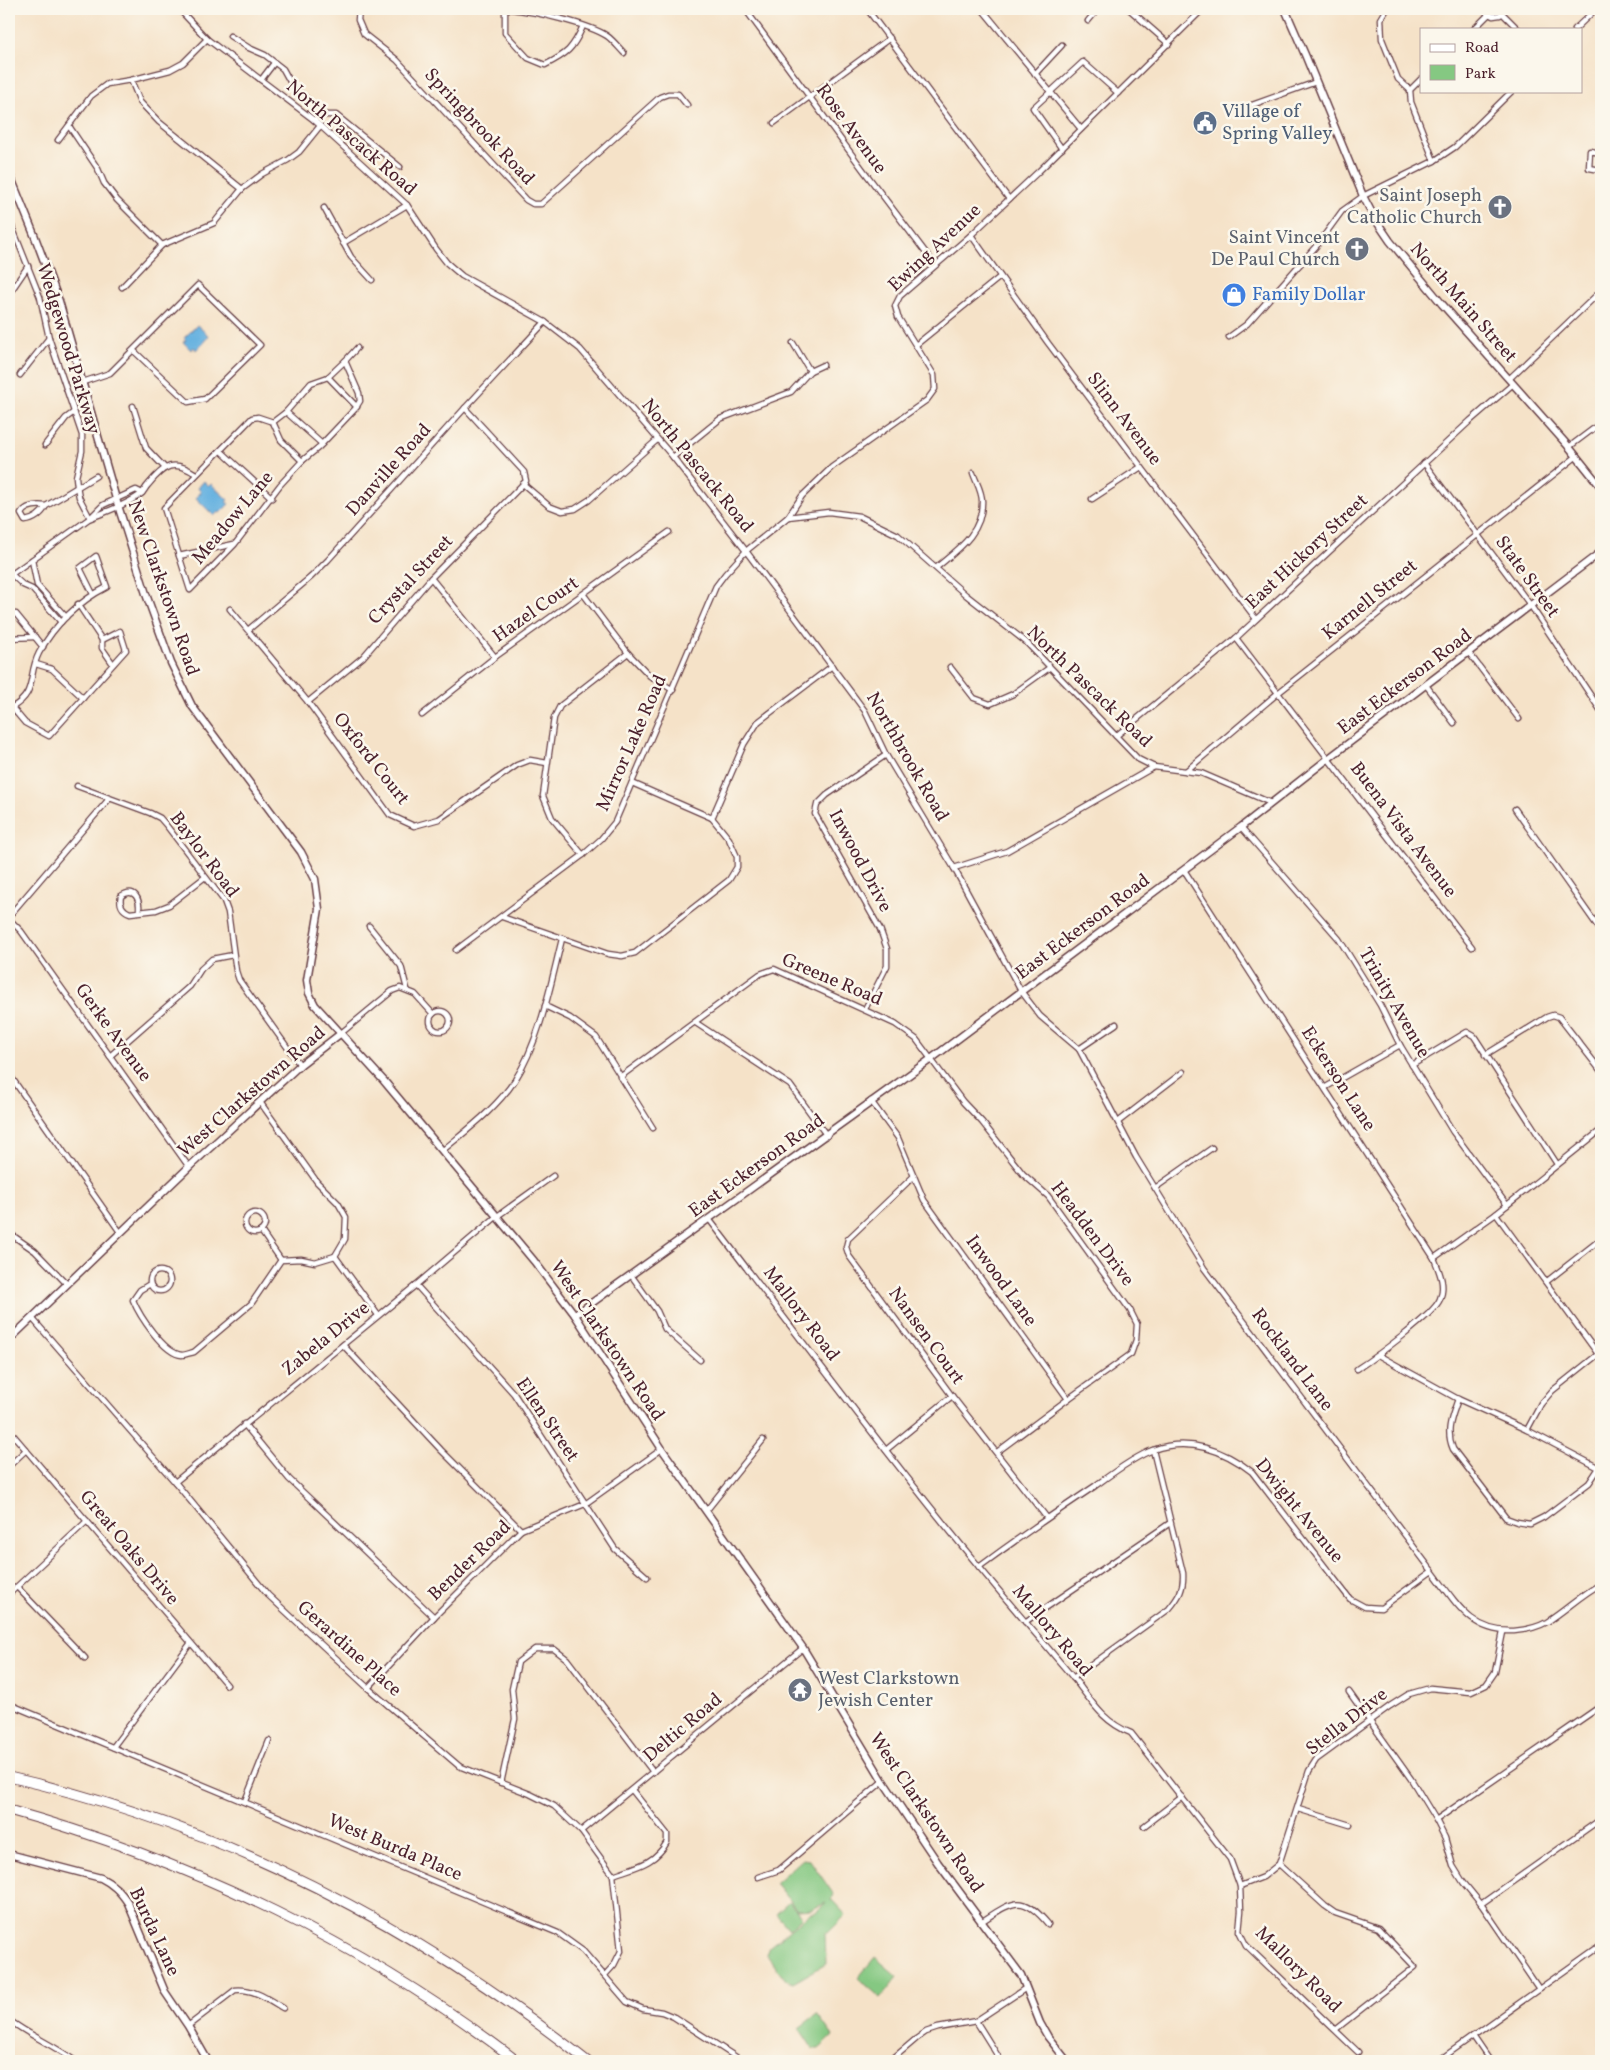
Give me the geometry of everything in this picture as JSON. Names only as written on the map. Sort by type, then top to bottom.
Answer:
[{"type":"highway","points":[[9,1777],[81,1796],[162,1821],[241,1852],[318,1887],[388,1924],[460,1969],[519,2009],[587,2061]]},
{"type":"highway","points":[[9,1810],[131,1850],[190,1873],[267,1908],[342,1947],[403,1982],[517,2061]]},
{"type":"street","name":"North Pascack Road","points":[[181,9],[207,39],[314,120],[407,205],[436,249],[447,263],[462,276],[546,322],[580,349],[673,457],[746,551],[788,517],[829,512],[859,516],[880,524],[898,535],[966,595],[1028,644],[1138,759],[1154,767],[1200,773],[1271,803]]},
{"type":"street","name":"Springbrook Road","points":[[359,9],[358,20],[364,34],[397,60],[526,200],[533,204],[541,204],[660,97],[668,94],[678,94],[686,104]]},
{"type":"street","points":[[505,9],[504,33],[528,58],[544,65],[562,57],[574,47],[583,26]]},
{"type":"street","points":[[510,9],[532,10],[583,26],[607,36],[624,53]]},
{"type":"street","name":"Rose Avenue","points":[[744,9],[936,265]]},
{"type":"street","points":[[867,9],[1009,199]]},
{"type":"street","points":[[982,9],[1081,129]]},
{"type":"street","points":[[1088,21],[1098,9]]},
{"type":"street","points":[[1129,9],[1169,44]]},
{"type":"street","name":"Ewing Avenue","points":[[788,517],[802,496],[832,467],[927,400],[935,389],[934,375],[917,344],[898,317],[895,306],[900,296],[971,235],[1062,149],[1203,9]]},
{"type":"street","name":"North Main Street","points":[[1285,9],[1363,196],[1390,241],[1442,304],[1569,447],[1601,487]]},
{"type":"street","points":[[1386,9],[1381,19],[1382,39],[1398,79],[1410,90],[1412,102],[1434,161]]},
{"type":"street","points":[[1485,9],[1489,14],[1497,16],[1503,11],[1517,28]]},
{"type":"street","points":[[1577,28],[1596,9],[1601,12]]},
{"type":"street","points":[[1475,28],[1489,14]]},
{"type":"street","name":"North Pascack Road","points":[[230,36],[264,55],[283,69],[293,87],[308,100]]},
{"type":"street","points":[[774,123],[890,38]]},
{"type":"street","points":[[58,140],[91,96],[107,84],[170,70],[183,63],[207,39]]},
{"type":"street","points":[[1035,74],[1062,45]]},
{"type":"street","points":[[1062,149],[1033,108],[1083,62],[1118,93]]},
{"type":"street","name":"North Pascack Road","points":[[262,80],[274,63]]},
{"type":"street","points":[[131,80],[140,102],[159,122],[242,189]]},
{"type":"street","points":[[1410,90],[1420,80]]},
{"type":"street","points":[[1249,106],[1316,82]]},
{"type":"street","points":[[1229,336],[1238,332],[1252,319],[1318,244],[1342,211],[1363,196],[1434,161],[1456,147],[1511,92]]},
{"type":"street","points":[[314,120],[321,115],[336,115],[400,167]]},
{"type":"street","points":[[69,126],[113,194],[162,245]]},
{"type":"street","points":[[122,287],[162,245],[214,223],[242,189],[262,174],[299,152],[320,126]]},
{"type":"street","points":[[1601,153],[1590,151],[1589,168],[1601,170]]},
{"type":"street","name":"New Clarkstown Road","points":[[9,173],[49,273],[83,382],[118,506],[159,633],[181,687],[206,725],[301,852],[315,879],[319,909],[308,966],[307,980],[309,993],[319,1011],[340,1034]]},
{"type":"street","points":[[343,243],[407,205]]},
{"type":"street","points":[[324,208],[351,257],[372,280]]},
{"type":"street","name":"Wedgewood Parkway","points":[[9,219],[40,297],[49,338],[82,435],[82,451],[76,477],[79,497],[90,518]]},
{"type":"street","name":"Slinn Avenue","points":[[971,235],[1141,467],[1256,619]]},
{"type":"street","points":[[9,294],[28,266]]},
{"type":"street","points":[[917,344],[1000,277]]},
{"type":"street","points":[[83,382],[110,373],[198,284],[260,345],[205,400],[188,402],[133,350]]},
{"type":"street","name":"East Hickory Street","points":[[1116,736],[1236,638],[1511,382],[1601,292]]},
{"type":"street","name":"Danville Road","points":[[248,630],[311,577],[328,560],[465,408],[546,322]]},
{"type":"street","points":[[20,374],[49,338]]},
{"type":"street","points":[[793,343],[810,371]]},
{"type":"street","points":[[302,461],[285,445],[273,422],[286,412],[311,384],[328,377],[357,348]]},
{"type":"street","points":[[328,377],[357,407],[360,401],[359,393],[345,361]]},
{"type":"street","points":[[673,457],[720,419],[791,392],[810,371],[823,365]]},
{"type":"street","points":[[133,406],[146,448],[165,468]]},
{"type":"street","name":"Meadow Lane","points":[[273,422],[258,417],[252,418],[164,508],[190,590],[235,544],[272,498],[280,485],[357,407]]},
{"type":"street","points":[[465,408],[524,472],[526,481],[523,484],[549,506],[562,511],[575,509],[589,500],[657,440]]},
{"type":"street","points":[[45,445],[66,418],[74,412]]},
{"type":"street","points":[[286,412],[322,444]]},
{"type":"street","points":[[1569,447],[1601,423]]},
{"type":"street","points":[[221,451],[272,498]]},
{"type":"street","name":"Karnell Street","points":[[1186,771],[1278,693],[1576,456]]},
{"type":"street","name":"State Street","points":[[1424,463],[1531,606],[1601,711]]},
{"type":"street","points":[[90,518],[142,493],[155,476],[165,468],[179,465],[196,474]]},
{"type":"street","points":[[1092,499],[1141,467]]},
{"type":"street","points":[[936,568],[973,535],[980,518],[983,502],[972,473]]},
{"type":"street","points":[[46,506],[40,505],[24,510],[22,514],[25,521],[31,520],[43,512],[46,506],[96,476]]},
{"type":"street","name":"Crystal Street","points":[[308,702],[363,657],[431,578],[523,484]]},
{"type":"street","points":[[61,622],[32,589],[10,575],[90,518],[103,504],[136,490],[142,493]]},
{"type":"street","name":"Hazel Court","points":[[422,715],[495,657],[584,595],[669,532]]},
{"type":"street","points":[[179,556],[235,544]]},
{"type":"street","name":"Northbrook Road","points":[[746,551],[865,711],[886,755],[954,868],[1021,991]]},
{"type":"street","name":"Mirror Lake Road","points":[[456,950],[583,855],[601,839],[615,822],[716,586],[724,574],[746,551]]},
{"type":"street","name":"East Eckerson Road","points":[[575,1315],[931,1059],[1241,827],[1601,552]]},
{"type":"street","points":[[93,594],[80,568],[96,556],[107,587],[78,604],[61,622],[43,647],[36,664],[30,692],[22,702],[10,706],[25,723],[49,736],[126,650],[120,631],[102,640]]},
{"type":"street","points":[[32,560],[38,585],[66,617]]},
{"type":"street","points":[[431,578],[495,657]]},
{"type":"street","points":[[584,595],[628,653],[650,676],[673,690]]},
{"type":"street","points":[[78,604],[102,640],[102,648],[113,664]]},
{"type":"street","name":"Oxford Court","points":[[230,609],[308,702],[390,815],[414,826],[439,819],[517,765],[530,760],[548,763]]},
{"type":"street","points":[[9,614],[16,614],[43,647]]},
{"type":"street","points":[[9,638],[35,637]]},
{"type":"street","name":"Buena Vista Avenue","points":[[1236,638],[1472,946]]},
{"type":"street","points":[[583,855],[552,818],[543,796],[554,718],[560,706],[628,653]]},
{"type":"street","points":[[1469,653],[1519,719]]},
{"type":"street","points":[[36,664],[52,669],[83,698]]},
{"type":"street","points":[[712,818],[744,744],[758,722],[832,666]]},
{"type":"street","points":[[950,668],[974,698],[990,704],[1013,694],[1049,668]]},
{"type":"street","points":[[1426,685],[1454,723]]},
{"type":"street","name":"Inwood Drive","points":[[865,1009],[887,966],[887,949],[880,930],[815,814],[817,805],[827,795],[886,755]]},
{"type":"street","points":[[954,868],[1007,851],[1154,767]]},
{"type":"street","points":[[502,917],[608,954],[622,956],[635,953],[729,880],[736,867],[737,857],[730,840],[712,818],[632,783]]},
{"type":"street","name":"Baylor Road","points":[[77,786],[160,818],[224,901],[228,912],[233,955],[239,980],[300,1065]]},
{"type":"street","points":[[9,918],[109,799]]},
{"type":"street","points":[[1515,809],[1601,931]]},
{"type":"street","name":"Trinity Avenue","points":[[1241,827],[1339,939],[1453,1132],[1507,1205]]},
{"type":"street","name":"Eckerson Lane","points":[[1184,870],[1326,1087],[1434,1258],[1443,1285],[1440,1299],[1432,1310],[1378,1355]]},
{"type":"street","points":[[139,911],[140,902],[138,896],[132,892],[121,896],[122,908],[127,912],[156,910],[169,905],[205,877]]},
{"type":"street","name":"Gerke Avenue","points":[[9,918],[21,931],[189,1167]]},
{"type":"street","points":[[369,926],[401,966],[407,989]]},
{"type":"street","points":[[442,1152],[490,1109],[515,1080],[528,1053],[546,1006],[562,939]]},
{"type":"street","points":[[110,1056],[190,986],[201,969],[212,960],[233,955]]},
{"type":"street","name":"Greene Road","points":[[620,1077],[696,1023],[760,974],[774,969],[865,1009],[907,1032],[916,1039],[931,1059]]},
{"type":"street","points":[[340,1034],[392,991],[400,988],[407,989],[415,994],[433,1014]]},
{"type":"street","name":"Rockland Lane","points":[[1021,991],[1040,1016],[1079,1049],[1155,1188],[1204,1268],[1432,1571],[1466,1613],[1478,1624],[1488,1629],[1502,1632],[1524,1630],[1546,1622],[1601,1584]]},
{"type":"street","points":[[546,1006],[570,1018],[596,1036],[653,1128]]},
{"type":"street","points":[[436,1012],[444,1013],[449,1019],[448,1027],[441,1031],[433,1029],[430,1022],[433,1014],[436,1012]]},
{"type":"street","points":[[1485,1055],[1553,1015],[1559,1017],[1601,1071]]},
{"type":"street","points":[[696,1023],[790,1086],[826,1136]]},
{"type":"street","points":[[1079,1049],[1116,1024]]},
{"type":"street","points":[[1412,1065],[1467,1032],[1474,1036],[1558,1164]]},
{"type":"street","name":"West Clarkstown Road","points":[[9,1340],[66,1283],[189,1167],[300,1065],[340,1034],[384,1081],[534,1261],[575,1315],[662,1449],[803,1648],[883,1781],[938,1862],[1021,1976],[1040,2023],[1048,2037],[1067,2061]]},
{"type":"street","points":[[1326,1087],[1400,1045]]},
{"type":"street","name":"Headden Drive","points":[[931,1059],[1023,1174],[1048,1196],[1130,1310],[1137,1324],[1136,1340],[1131,1354],[1068,1399]]},
{"type":"street","points":[[1118,1122],[1183,1072]]},
{"type":"street","points":[[9,1074],[120,1232]]},
{"type":"street","name":"Inwood Lane","points":[[871,1101],[898,1138],[924,1200],[1068,1399]]},
{"type":"street","points":[[260,1102],[317,1182],[338,1203],[346,1218],[345,1239],[335,1256],[315,1262],[301,1258],[281,1260]]},
{"type":"street","points":[[1434,1258],[1496,1214],[1601,1130]]},
{"type":"street","points":[[1155,1188],[1212,1148]]},
{"type":"street","name":"Zabela Drive","points":[[175,1482],[244,1424],[344,1345],[496,1216],[553,1176]]},
{"type":"street","name":"Nansen Court","points":[[914,1176],[848,1239],[846,1247],[849,1256],[952,1396],[1047,1518]]},
{"type":"street","points":[[251,1214],[260,1214],[264,1218],[265,1227],[261,1232],[252,1233],[246,1226],[246,1220],[251,1214]]},
{"type":"street","points":[[1496,1214],[1600,1353],[1552,1392],[1542,1404],[1527,1430]]},
{"type":"street","name":"Mallory Road","points":[[709,1219],[886,1450],[979,1567],[1103,1716],[1118,1727],[1131,1733],[1230,1859],[1240,1886],[1241,1911],[1239,1931],[1246,1945],[1358,2052]]},
{"type":"street","points":[[261,1232],[281,1260]]},
{"type":"street","points":[[9,1233],[35,1251],[66,1283]]},
{"type":"street","points":[[1546,1282],[1601,1239]]},
{"type":"street","points":[[335,1256],[378,1315]]},
{"type":"street","points":[[150,1284],[140,1290],[133,1300],[138,1312],[162,1342],[173,1352],[182,1355],[194,1352],[251,1304],[281,1260]]},
{"type":"street","points":[[157,1271],[165,1272],[170,1278],[169,1286],[163,1290],[155,1290],[150,1284],[151,1276],[157,1271]]},
{"type":"street","points":[[631,1275],[657,1311],[665,1329],[700,1360]]},
{"type":"street","name":"Ellen Street","points":[[416,1285],[514,1394],[615,1549],[647,1577]]},
{"type":"street","name":"Gerardine Place","points":[[32,1318],[175,1482],[268,1595],[368,1688],[459,1766],[554,1806],[581,1832],[613,1875]]},
{"type":"street","points":[[344,1345],[441,1450],[521,1530]]},
{"type":"street","points":[[1357,1369],[1378,1355],[1458,1399],[1527,1430],[1600,1468],[1589,1483],[1544,1517],[1530,1524],[1506,1518],[1453,1449],[1448,1429],[1458,1399]]},
{"type":"street","points":[[886,1450],[952,1396]]},
{"type":"street","points":[[997,1452],[1068,1399]]},
{"type":"street","points":[[244,1424],[289,1479],[434,1617]]},
{"type":"street","name":"Great Oaks Drive","points":[[9,1430],[227,1685]]},
{"type":"street","points":[[706,1511],[763,1440]]},
{"type":"street","name":"Dwight Avenue","points":[[979,1567],[1116,1471],[1153,1450],[1180,1445],[1206,1446],[1235,1458],[1252,1472],[1350,1599],[1365,1607],[1381,1608],[1432,1571]]},
{"type":"street","name":"Bender Road","points":[[368,1688],[434,1617],[521,1530],[585,1504],[662,1449]]},
{"type":"street","points":[[9,1466],[26,1450]]},
{"type":"street","points":[[1073,1678],[1170,1609],[1179,1597],[1184,1584],[1183,1573],[1153,1450]]},
{"type":"street","points":[[9,1594],[87,1521]]},
{"type":"street","points":[[1025,1622],[1170,1523]]},
{"type":"street","points":[[17,1586],[85,1658]]},
{"type":"street","name":"Stella Drive","points":[[1279,1864],[1309,1771],[1316,1760],[1409,1694],[1430,1688],[1471,1692],[1486,1685],[1495,1672],[1502,1632]]},
{"type":"street","points":[[113,1747],[190,1644]]},
{"type":"street","name":"Deltic Road","points":[[581,1832],[803,1648]]},
{"type":"street","points":[[501,1783],[515,1719],[512,1689],[518,1662],[535,1649],[554,1649],[567,1659],[653,1772]]},
{"type":"street","points":[[1349,1692],[1411,1780],[1436,1820],[1446,1838],[1453,1866],[1540,1989]]},
{"type":"street","name":"West Burda Place","points":[[9,1704],[558,1933],[583,1951],[627,2002],[643,2009],[662,2012],[674,2017],[742,2061]]},
{"type":"street","points":[[1436,1820],[1601,1706]]},
{"type":"street","points":[[245,1801],[269,1740]]},
{"type":"street","points":[[758,1877],[779,1870],[883,1781]]},
{"type":"street","points":[[605,1975],[621,1951],[613,1875],[646,1865],[654,1859],[667,1842],[667,1834],[632,1790]]},
{"type":"street","points":[[1144,1826],[1182,1797]]},
{"type":"street","points":[[1298,1809],[1350,1825]]},
{"type":"street","points":[[1481,1904],[1601,1819]]},
{"type":"street","name":"Burda Lane","points":[[9,1854],[100,1878],[112,1884],[121,1892],[128,1902],[166,1992],[208,2061]]},
{"type":"street","points":[[1240,1886],[1263,1877],[1279,1864],[1325,1906],[1335,1912],[1378,1928],[1415,1967],[1336,2029]]},
{"type":"street","points":[[981,1922],[1004,1907],[1015,1904],[1032,1907],[1048,1924]]},
{"type":"street","points":[[1438,2061],[1601,1945]]},
{"type":"street","points":[[890,2061],[926,2032],[976,2021],[1026,1988]]},
{"type":"street","points":[[188,2026],[235,1990],[253,1991],[283,2008]]},
{"type":"street","points":[[9,2020],[26,2033],[58,2048],[75,2061]]},
{"type":"street","points":[[976,2021],[1001,2061]]},
{"type":"street","points":[[1473,2036],[1490,2061]]},
{"type":"green space","points":[[802,1859],[810,1860],[834,1895],[831,1899],[846,1915],[828,1933],[825,1933],[826,1964],[793,1983],[786,1980],[766,1954],[769,1947],[810,1913],[816,1912],[826,1903],[812,1909],[797,1910],[775,1883]]},
{"type":"green space","points":[[789,1902],[802,1917],[789,1929],[776,1914]]},
{"type":"green space","points":[[875,1957],[898,1977],[881,1998],[858,1978]]},
{"type":"green space","points":[[817,2014],[833,2036],[819,2049],[813,2049],[799,2028]]},
{"type":"water","points":[[197,325],[209,336],[196,350],[194,347],[191,350],[183,342],[186,340],[184,338]]},
{"type":"water","points":[[204,481],[209,486],[211,484],[228,500],[226,502],[229,504],[214,516],[196,498],[201,492],[198,488]]},
{"type":"place","name":"Village of Spring Valley","points":[[1205,123]]},
{"type":"place","name":"Saint Joseph Catholic Church","points":[[1500,207]]},
{"type":"place","name":"Saint Vincent De Paul Church","points":[[1357,249]]},
{"type":"place","name":"Family Dollar","points":[[1234,295]]},
{"type":"place","name":"West Clarkstown Jewish Center","points":[[800,1690]]}]
